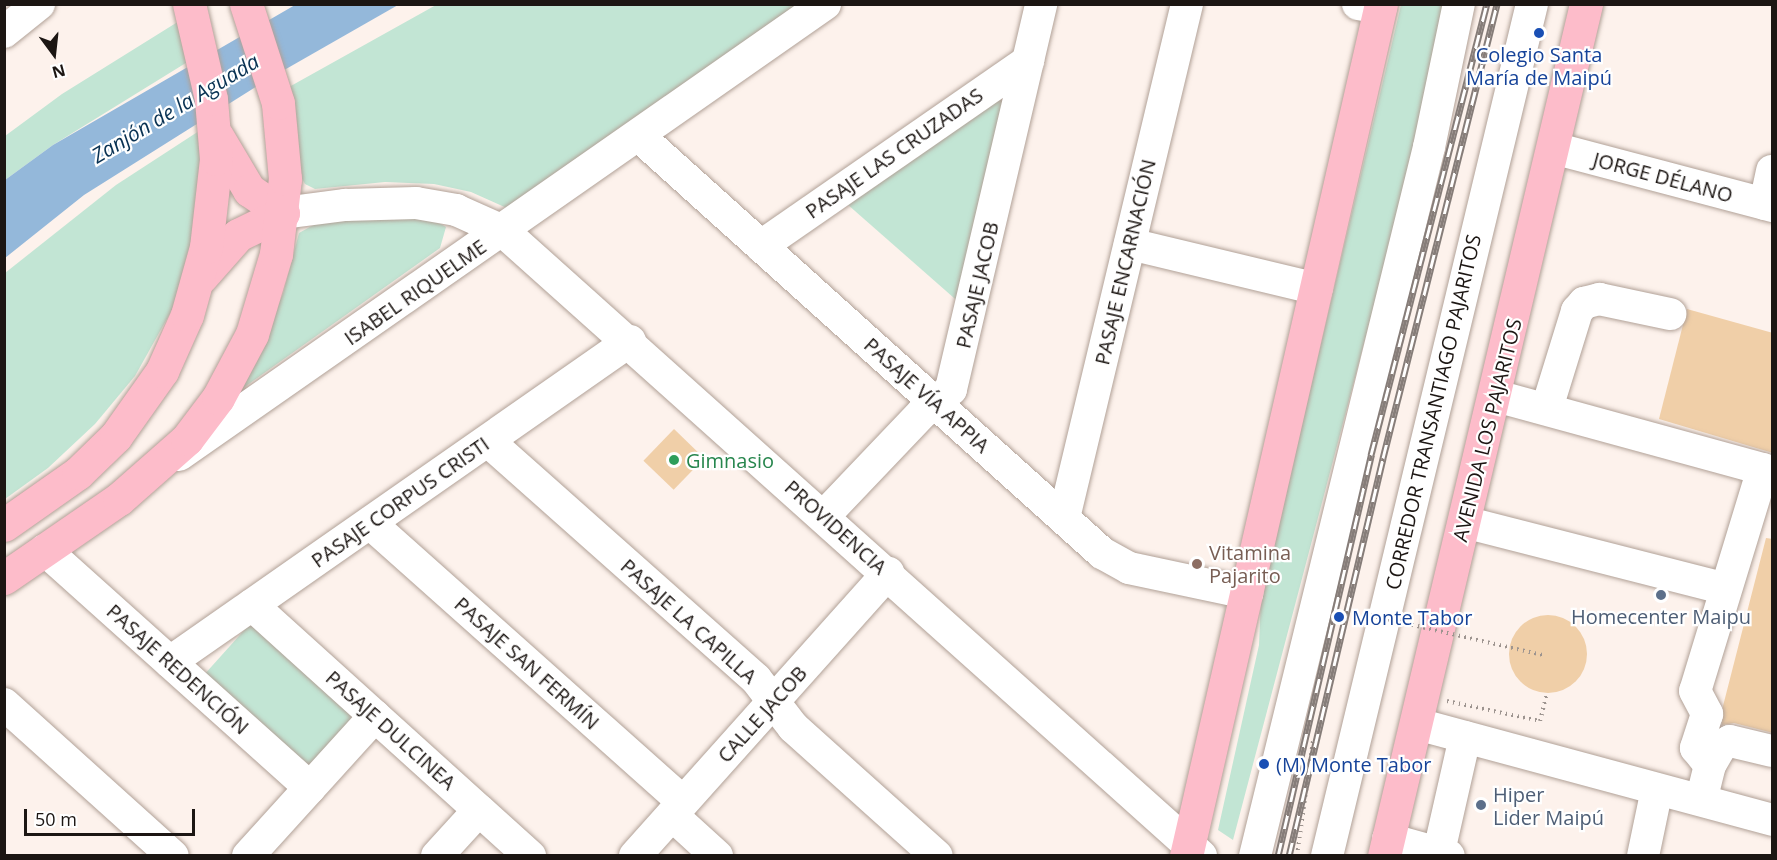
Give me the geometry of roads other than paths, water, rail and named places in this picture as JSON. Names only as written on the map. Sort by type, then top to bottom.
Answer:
[{"type":"main road","name":"AVENIDA LOS PAJARITOS","points":[[1386,847],[1496,396],[1586,4]]},
{"type":"main road","points":[[149,476],[187,439],[218,398],[240,357],[266,295],[283,213],[284,145],[278,103],[247,5]]},
{"type":"main road","points":[[1197,852],[1247,593],[1317,289],[1373,6]]},
{"type":"main road","points":[[4,525],[78,473],[116,436],[146,397],[177,340],[197,283],[212,209],[214,129],[193,16]]},
{"type":"main road","points":[[214,129],[242,181],[256,196],[283,213]]},
{"type":"main road","points":[[197,283],[238,235],[283,213]]},
{"type":"main road","name":"ISABEL RIQUELME","points":[[4,578],[149,476]]},
{"type":"street","points":[[4,32],[39,4]]},
{"type":"street","name":"ISABEL RIQUELME","points":[[149,476],[640,136],[825,4]]},
{"type":"street","name":"PASAJE JACOB","points":[[825,516],[923,412],[945,397],[955,380],[1041,4]]},
{"type":"street","name":"PASAJE ENCARNACIÓN","points":[[1064,519],[1186,4]]},
{"type":"street","points":[[1255,855],[1424,170],[1459,4]]},
{"type":"street","name":"CORREDOR TRANSANTIAGO PAJARITOS","points":[[1327,855],[1532,4]]},
{"type":"street","name":"PASAJE LAS CRUZADAS","points":[[761,246],[1028,61]]},
{"type":"street","name":"PASAJE VÍA APPIA","points":[[640,136],[1064,519],[1119,564],[1247,593]]},
{"type":"street","name":"JORGE DÉLANO","points":[[1553,148],[1769,205]]},
{"type":"street","points":[[1769,205],[1773,171]]},
{"type":"street","name":"PROVIDENCIA","points":[[283,213],[345,205],[416,203],[456,210],[503,231],[630,341],[1197,852]]},
{"type":"street","points":[[1130,244],[1317,289]]},
{"type":"street","points":[[1547,408],[1577,311],[1584,303],[1599,299],[1670,314]]},
{"type":"street","name":"PASAJE CORPUS CRISTI","points":[[170,662],[630,341]]},
{"type":"street","points":[[1496,396],[1763,468],[1695,691],[1707,714],[1696,748],[1710,765]]},
{"type":"street","name":"PASAJE LA CAPILLA","points":[[488,441],[756,679],[792,727],[937,855]]},
{"type":"street","points":[[1464,522],[1619,559],[1726,589]]},
{"type":"street","name":"PASAJE SAN FERMÍN","points":[[370,523],[677,809],[717,855]]},
{"type":"street","name":"PASAJE REDENCIÓN","points":[[45,550],[310,788]]},
{"type":"street","name":"CALLE JACOB","points":[[635,855],[888,573]]},
{"type":"street","name":"PASAJE DULCINEA","points":[[252,605],[530,855]]},
{"type":"street","points":[[4,704],[173,855]]},
{"type":"street","points":[[248,855],[375,716]]},
{"type":"street","points":[[1417,724],[1773,820]]},
{"type":"street","points":[[1386,847],[1442,854],[1465,737]]},
{"type":"street","points":[[1701,800],[1710,765],[1721,746],[1730,741],[1773,751]]},
{"type":"street","points":[[1643,855],[1658,789]]},
{"type":"street","points":[[437,855],[479,810]]},
{"type":"water","name":"Zanjón de la Aguada","points":[[295,5],[398,5],[265,81],[84,195],[5,258],[5,180],[53,145]]},
{"type":"railway","points":[[1278,856],[1371,455],[1487,4]]},
{"type":"railway","points":[[1289,856],[1383,458],[1497,4]]},
{"type":"place","name":"Colegio Santa María de Maipú","points":[[1539,33]]},
{"type":"place","name":"Gimnasio","points":[[674,460]]},
{"type":"place","name":"Vitamina Pajarito","points":[[1197,564]]},
{"type":"place","name":"Homecenter Maipu","points":[[1661,595]]},
{"type":"place","name":"Monte Tabor","points":[[1339,617]]},
{"type":"place","name":"(M) Monte Tabor","points":[[1264,764]]},
{"type":"place","name":"Hiper Lider Maipú","points":[[1481,805]]}]
